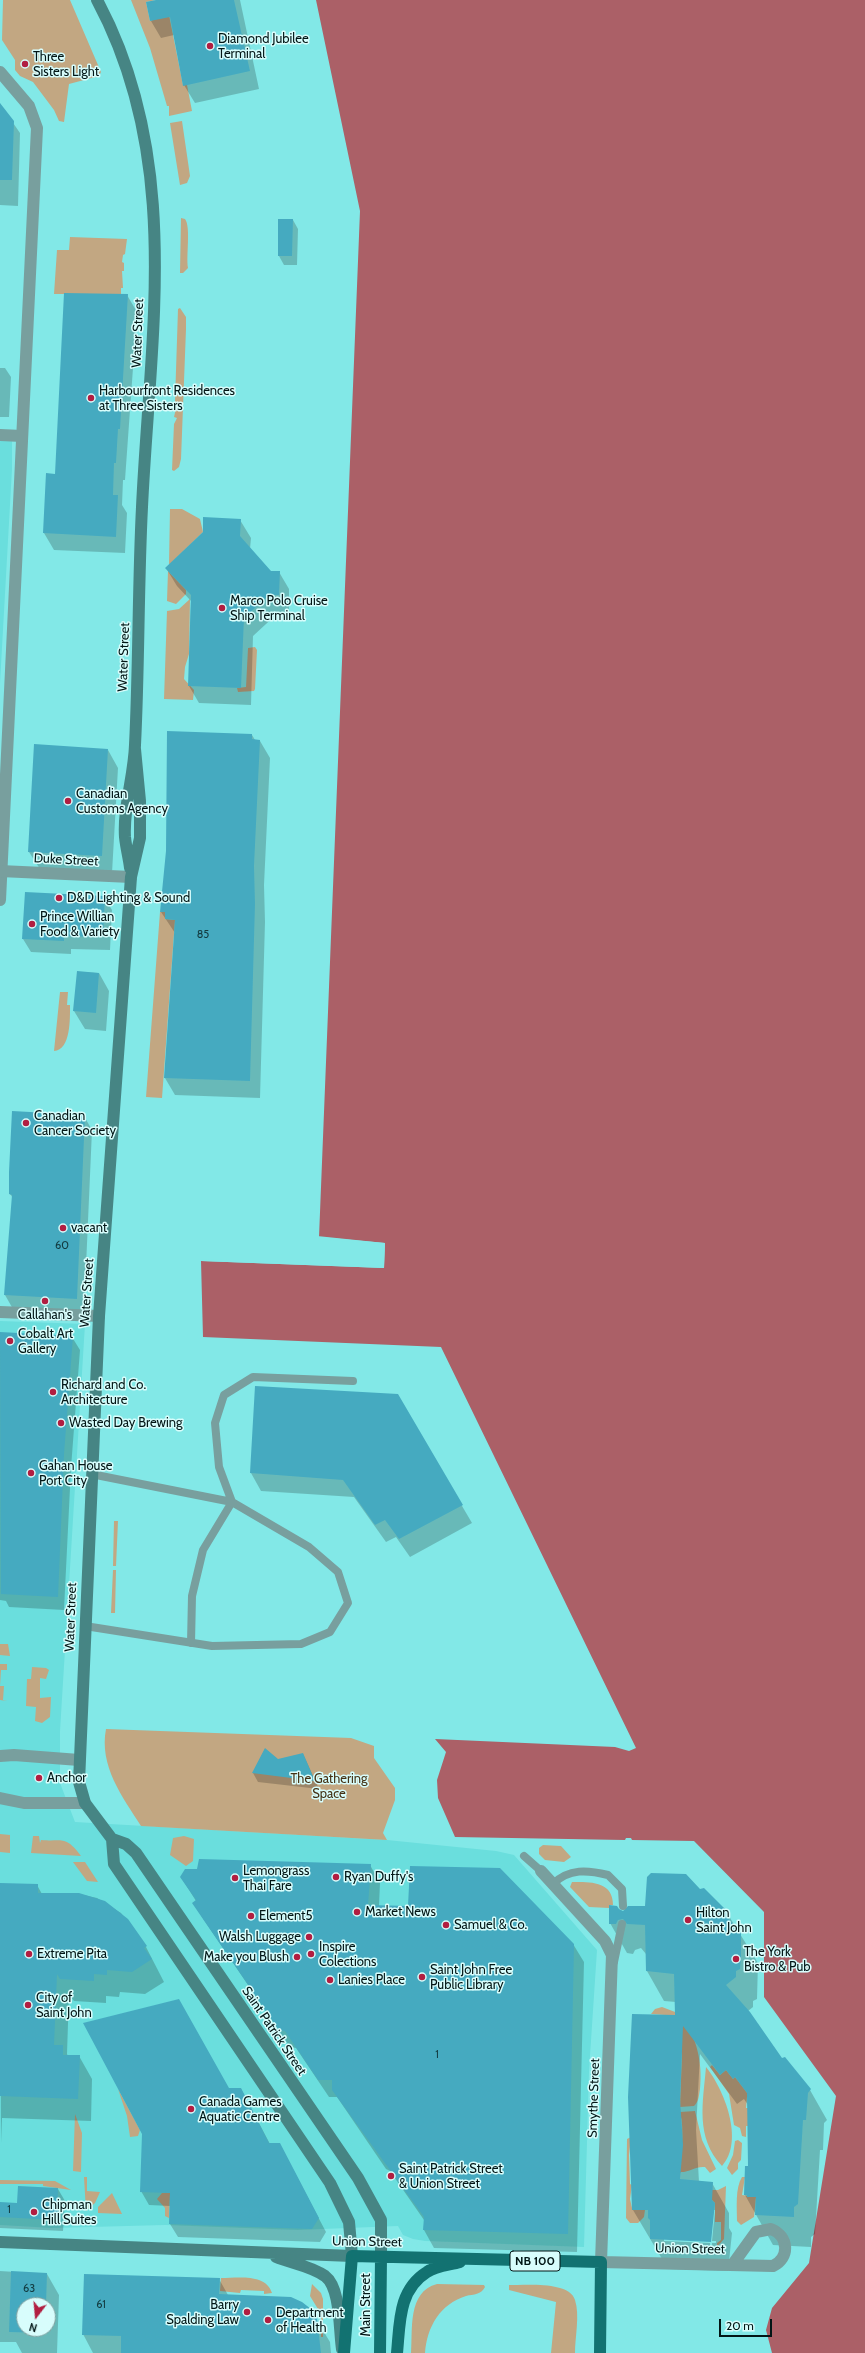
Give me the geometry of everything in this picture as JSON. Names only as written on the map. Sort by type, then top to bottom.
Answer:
[{"type":"main road","name":"Water Street","points":[[85,1803],[79,1782],[79,1760],[99,1316],[131,877],[140,838],[140,802],[135,749],[142,507],[153,338],[155,238],[153,196],[148,147],[140,109],[115,40],[97,0]]},
{"type":"main road","name":"Saint Patrick Street","points":[[85,1803],[112,1839],[126,1844],[136,1853],[358,2178],[381,2220],[381,2257]]},
{"type":"main road","points":[[112,1839],[114,1864],[330,2183],[349,2222],[352,2256]]},
{"type":"main road","name":"Union Street","points":[[0,2242],[381,2257],[601,2262]]},
{"type":"main road","points":[[263,2253],[313,2270],[330,2282],[336,2297],[343,2353]]},
{"type":"main road","name":"Main Street","points":[[343,2353],[352,2256]]},
{"type":"main road","name":"Main Street","points":[[380,2353],[381,2257]]},
{"type":"main road","points":[[397,2353],[403,2298],[411,2286],[427,2271],[469,2259]]},
{"type":"main road","name":"Smythe Street","points":[[600,2353],[601,2262]]},
{"type":"street","points":[[0,72],[29,106],[37,128],[0,900]]},
{"type":"street","points":[[0,435],[22,436]]},
{"type":"street","name":"Duke Street","points":[[1,872],[131,877]]},
{"type":"street","points":[[0,1312],[99,1316]]},
{"type":"street","points":[[0,1756],[14,1755],[79,1760]]},
{"type":"street","points":[[0,1798],[24,1803],[85,1803]]},
{"type":"street","name":"Smythe Street","points":[[541,1871],[605,1941],[612,1955],[614,1965],[601,2262]]},
{"type":"street","name":"Union Street","points":[[601,2262],[733,2264]]},
{"type":"lane","points":[[232,1502],[219,1467],[216,1423],[224,1395],[253,1376],[353,1381]]},
{"type":"lane","points":[[85,1626],[212,1646],[302,1644],[330,1632],[348,1603],[338,1572],[308,1547],[232,1502],[91,1474]]},
{"type":"lane","points":[[191,1643],[192,1596],[203,1550],[232,1502]]},
{"type":"lane","points":[[524,1856],[541,1871]]},
{"type":"lane","points":[[553,1884],[565,1874],[573,1872],[608,1875],[622,1889],[623,1906]]},
{"type":"lane","points":[[614,1965],[622,1924]]},
{"type":"shaded area","points":[[316,0],[865,0],[865,2353],[772,2353],[766,2330],[772,2308],[809,2263],[836,2096],[764,1997],[764,1912],[694,1841],[632,1840],[631,1838],[626,1838],[625,1840],[455,1837],[438,1798],[437,1780],[446,1752],[435,1739],[615,1747],[629,1751],[636,1748],[441,1347],[203,1337],[201,1261],[384,1268],[385,1243],[319,1237],[360,211]]},
{"type":"shaded area","points":[[0,438],[12,439],[12,469],[0,683]]},
{"type":"shaded area","points":[[0,1321],[85,1324],[60,1731],[60,1783],[75,1822],[387,1840],[496,1851],[514,1855],[597,1950],[589,2071],[584,2247],[425,2241],[413,2239],[403,2235],[398,2226],[297,2230],[165,2225],[52,2228],[0,2225]]},
{"type":"green space","points":[[3,0],[70,0],[101,72],[99,76],[69,84],[64,122],[59,121],[54,110],[33,82],[20,76],[15,70],[15,60],[2,40]]},
{"type":"green space","points":[[131,0],[156,0],[146,2],[150,21],[169,15],[183,85],[187,85],[192,111],[169,116],[169,106],[167,106],[150,48]]},
{"type":"green space","points":[[182,121],[190,176],[187,183],[180,185],[170,123]]},
{"type":"green space","points":[[181,218],[185,219],[188,228],[188,268],[183,273],[180,273]]},
{"type":"green space","points":[[70,237],[127,239],[125,254],[123,255],[122,262],[124,263],[124,271],[122,271],[123,288],[121,288],[121,294],[54,294],[57,250],[69,250]]},
{"type":"green space","points":[[180,308],[186,317],[186,329],[181,459],[179,467],[174,471],[172,470],[174,424],[177,418],[174,417],[177,404],[175,401],[178,309]]},
{"type":"green space","points":[[170,509],[182,509],[200,519],[203,532],[169,565]]},
{"type":"green space","points":[[168,571],[186,590],[186,594],[176,604],[167,601]]},
{"type":"green space","points":[[190,599],[189,654],[185,667],[184,679],[194,690],[193,700],[164,699],[167,611],[179,609]]},
{"type":"green space","points":[[255,647],[257,650],[255,689],[254,691],[238,692],[237,688],[246,687],[248,648]]},
{"type":"green space","points":[[160,912],[165,912],[165,919],[175,920],[162,1098],[146,1097]]},
{"type":"green space","points":[[60,992],[68,992],[67,1005],[70,1005],[69,1025],[67,1039],[64,1045],[60,1049],[54,1051]]},
{"type":"green space","points":[[114,1521],[118,1521],[116,1566],[113,1566]]},
{"type":"green space","points":[[113,1570],[116,1570],[115,1613],[111,1613]]},
{"type":"green space","points":[[0,1644],[8,1644],[10,1656],[0,1655]]},
{"type":"green space","points":[[0,1664],[7,1664],[7,1670],[1,1670],[0,1686]]},
{"type":"green space","points":[[32,1667],[46,1668],[49,1670],[46,1679],[40,1678],[40,1698],[51,1697],[50,1717],[42,1723],[35,1721],[36,1707],[26,1706],[27,1679],[31,1679]]},
{"type":"green space","points":[[0,1686],[4,1686],[3,1700],[7,1701],[0,1700]]},
{"type":"green space","name":"The Gathering Space","points":[[106,1729],[351,1738],[374,1746],[374,1758],[395,1788],[395,1800],[383,1833],[387,1840],[141,1826],[120,1792],[109,1768],[105,1743]]},
{"type":"green space","points":[[0,1834],[10,1835],[10,1853],[0,1852]]},
{"type":"green space","points":[[33,1836],[39,1836],[40,1843],[41,1840],[59,1840],[67,1842],[76,1849],[81,1856],[31,1853]]},
{"type":"green space","points":[[184,1836],[194,1839],[193,1861],[186,1866],[170,1855],[173,1838]]},
{"type":"green space","points":[[543,1845],[561,1846],[571,1857],[564,1862],[545,1860],[539,1854],[539,1848]]},
{"type":"green space","points":[[73,1862],[85,1862],[98,1882],[87,1881]]},
{"type":"green space","points":[[572,1882],[593,1883],[605,1887],[612,1897],[613,1905],[609,1905],[609,1908],[589,1907],[570,1887]]},
{"type":"green space","points":[[662,2007],[683,2015],[698,2050],[701,2079],[697,2102],[694,2106],[680,2107],[682,2054],[665,2015],[651,2014],[655,2009]]},
{"type":"green space","points":[[712,2065],[720,2075],[726,2070],[733,2079],[735,2077],[751,2098],[747,2097],[746,2108],[751,2108],[750,2126],[746,2126],[746,2137],[742,2136],[740,2128],[734,2125],[729,2094],[710,2067]]},
{"type":"green space","points":[[706,2067],[713,2077],[725,2101],[732,2129],[732,2143],[729,2155],[722,2166],[713,2155],[704,2131],[703,2106]]},
{"type":"green space","points":[[118,2089],[140,2130],[138,2136],[130,2137],[127,2116]]},
{"type":"green space","points":[[695,2111],[702,2140],[716,2169],[710,2173],[705,2167],[699,2167],[681,2172],[678,2175],[682,2135],[680,2112]]},
{"type":"green space","points":[[75,2114],[82,2133],[81,2172],[73,2171]]},
{"type":"green space","points":[[631,2137],[629,2155],[630,2184],[632,2185],[630,2199],[632,2208],[645,2210],[644,2217],[638,2223],[630,2223],[626,2218],[627,2139]]},
{"type":"green space","points":[[738,2140],[742,2143],[741,2160],[738,2163],[738,2169],[732,2175],[727,2168],[733,2155],[735,2141]]},
{"type":"green space","points":[[84,2177],[87,2177],[87,2191],[100,2192],[95,2203],[86,2211]]},
{"type":"green space","points":[[742,2177],[745,2177],[742,2195],[756,2197],[754,2217],[741,2225],[737,2221],[737,2192]]},
{"type":"green space","points":[[0,2180],[55,2181],[71,2190],[43,2186],[43,2184],[0,2184]]},
{"type":"green space","points":[[726,2186],[724,2239],[717,2247],[717,2243],[721,2240],[721,2222],[715,2222],[715,2203],[712,2200],[712,2190],[718,2190]]},
{"type":"green space","points":[[112,2193],[122,2214],[98,2213],[98,2207]]},
{"type":"green space","points":[[162,2193],[170,2193],[169,2218],[165,2216],[165,2208],[157,2199]]},
{"type":"green space","points":[[243,2277],[257,2279],[264,2282],[272,2293],[264,2294],[264,2291],[241,2290],[240,2293],[220,2291],[221,2278]]},
{"type":"green space","points":[[312,2284],[321,2293],[323,2299],[323,2337],[321,2337],[321,2314],[310,2296]]},
{"type":"green space","points":[[437,2284],[484,2285],[485,2287],[479,2293],[457,2300],[442,2311],[432,2326],[426,2343],[425,2353],[411,2353],[412,2323],[416,2303],[427,2288]]},
{"type":"green space","points":[[509,2285],[546,2285],[565,2290],[571,2294],[575,2300],[577,2312],[575,2353],[551,2353],[556,2302],[509,2290]]},
{"type":"pier","points":[[317,1236],[385,1243],[384,1268],[201,1261],[201,1259],[382,1266],[383,1245],[319,1239]]},
{"type":"building","name":"Diamond Jubilee Terminal","points":[[156,0],[234,0],[250,71],[183,86],[170,17],[150,21],[146,2]]},
{"type":"building","points":[[0,103],[14,121],[12,180],[0,180]]},
{"type":"building","points":[[278,219],[293,219],[292,256],[278,256]]},
{"type":"building","name":"Harbourfront Residences at Three Sisters","points":[[64,293],[128,294],[120,429],[118,429],[116,463],[114,463],[113,495],[118,495],[116,537],[43,533],[46,473],[55,474]]},
{"type":"building","name":"Marco Polo Cruise Ship Terminal","points":[[203,517],[241,519],[240,536],[271,571],[280,571],[279,595],[269,595],[244,618],[241,688],[188,686],[191,595],[165,568],[203,532]]},
{"type":"building","points":[[167,731],[252,734],[252,739],[260,740],[254,866],[255,904],[250,1081],[164,1078],[175,920],[165,919],[165,912],[160,912],[166,851]]},
{"type":"building","name":"Canadian Customs Agency","points":[[34,744],[108,749],[102,856],[28,852]]},
{"type":"building","points":[[25,892],[105,896],[103,937],[64,936],[64,941],[22,939]]},
{"type":"building","points":[[77,971],[99,973],[96,1013],[73,1011]]},
{"type":"building","points":[[12,1111],[85,1115],[77,1299],[4,1295],[12,1195],[9,1194],[9,1172]]},
{"type":"building","points":[[0,1332],[73,1336],[64,1454],[58,1597],[1,1594]]},
{"type":"building","points":[[255,1386],[398,1394],[463,1505],[399,1539],[385,1520],[375,1525],[343,1480],[250,1473]]},
{"type":"building","points":[[265,1748],[278,1759],[303,1753],[315,1781],[252,1773]]},
{"type":"building","points":[[199,1859],[371,1864],[368,1905],[408,1906],[410,1866],[500,1868],[574,1944],[568,2234],[423,2230],[424,2217],[332,2090],[332,2080],[318,2080],[285,2031],[279,2030],[192,1903],[196,1900],[180,1877],[185,1869],[197,1869]]},
{"type":"building","points":[[651,1873],[686,1874],[700,1889],[704,1888],[728,1912],[726,1916],[741,1933],[741,1956],[740,1969],[736,1971],[736,1977],[726,1985],[750,2012],[782,2058],[785,2057],[811,2089],[808,2093],[806,2120],[803,2120],[798,2204],[794,2207],[794,2217],[755,2215],[756,2197],[747,2197],[747,2195],[744,2195],[745,2166],[748,2166],[747,2093],[735,2077],[733,2079],[726,2070],[720,2075],[683,2026],[680,2099],[683,2145],[680,2179],[713,2182],[712,2200],[715,2203],[711,2242],[650,2239],[650,2220],[648,2218],[648,2210],[632,2210],[628,2097],[632,2014],[675,2015],[674,1974],[646,1971],[645,1925],[627,1924],[623,1919],[618,1920],[616,1924],[609,1924],[609,1905],[617,1906],[623,1911],[628,1906],[645,1906],[647,1877]]},
{"type":"building","points":[[0,1883],[38,1884],[38,1893],[79,1893],[105,1901],[128,1919],[147,1946],[144,1948],[152,1959],[132,1972],[107,1970],[107,1975],[94,1974],[94,1981],[60,1979],[57,1974],[54,2045],[63,2045],[63,2055],[80,2055],[78,2099],[0,2096]]},
{"type":"building","name":"Canada Games Aquatic Centre","points":[[179,1999],[229,2088],[241,2088],[269,2143],[280,2143],[319,2218],[312,2229],[169,2224],[170,2193],[140,2192],[142,2134],[83,2023]]},
{"type":"building","points":[[18,2186],[58,2188],[57,2220],[0,2217],[0,2202],[17,2203]]},
{"type":"building","points":[[11,2271],[47,2273],[46,2297],[16,2297],[16,2332],[9,2332]]},
{"type":"building","points":[[84,2274],[220,2278],[219,2294],[291,2297],[302,2302],[311,2309],[317,2318],[321,2353],[121,2353],[121,2336],[82,2335]]},
{"type":"place","name":"Diamond Jubilee Terminal","points":[[210,46]]},
{"type":"place","name":"Three Sisters Light","points":[[25,64]]},
{"type":"place","name":"Harbourfront Residences at Three Sisters","points":[[91,398]]},
{"type":"place","name":"Marco Polo Cruise Ship Terminal","points":[[222,608]]},
{"type":"place","name":"Canadian Customs Agency","points":[[68,801]]},
{"type":"place","name":"D&D Lighting & Sound","points":[[59,898]]},
{"type":"place","name":"Prince Willian Food & Variety","points":[[32,924]]},
{"type":"place","name":"Canadian Cancer Society","points":[[26,1123]]},
{"type":"place","name":"vacant","points":[[63,1228]]},
{"type":"place","name":"Callahan's","points":[[45,1301]]},
{"type":"place","name":"Cobalt Art Gallery","points":[[10,1341]]},
{"type":"place","name":"Richard and Co. Architecture","points":[[53,1392]]},
{"type":"place","name":"Wasted Day Brewing","points":[[61,1423]]},
{"type":"place","name":"Gahan House Port City","points":[[31,1473]]},
{"type":"place","name":"Anchor","points":[[39,1778]]},
{"type":"place","name":"Ryan Duffy's","points":[[336,1877]]},
{"type":"place","name":"Lemongrass Thai Fare","points":[[235,1878]]},
{"type":"place","name":"Market News","points":[[357,1912]]},
{"type":"place","name":"Element5","points":[[251,1916]]},
{"type":"place","name":"Hilton Saint John","points":[[688,1920]]},
{"type":"place","name":"Samuel & Co.","points":[[446,1925]]},
{"type":"place","name":"Walsh Luggage","points":[[309,1937]]},
{"type":"place","name":"Extreme Pita","points":[[29,1954]]},
{"type":"place","name":"Inspire Colections","points":[[311,1954]]},
{"type":"place","name":"Make you Blush","points":[[297,1957]]},
{"type":"place","name":"The York Bistro & Pub","points":[[736,1959]]},
{"type":"place","name":"Saint John Free Public Library","points":[[422,1977]]},
{"type":"place","name":"Lanies Place","points":[[330,1980]]},
{"type":"place","name":"City of Saint John","points":[[28,2005]]},
{"type":"place","name":"Canada Games Aquatic Centre","points":[[191,2109]]},
{"type":"place","name":"Saint Patrick Street & Union Street","points":[[391,2176]]},
{"type":"place","name":"Chipman Hill Suites","points":[[34,2212]]},
{"type":"place","name":"Barry Spalding Law","points":[[247,2312]]},
{"type":"place","name":"Department of Health","points":[[268,2320]]}]
